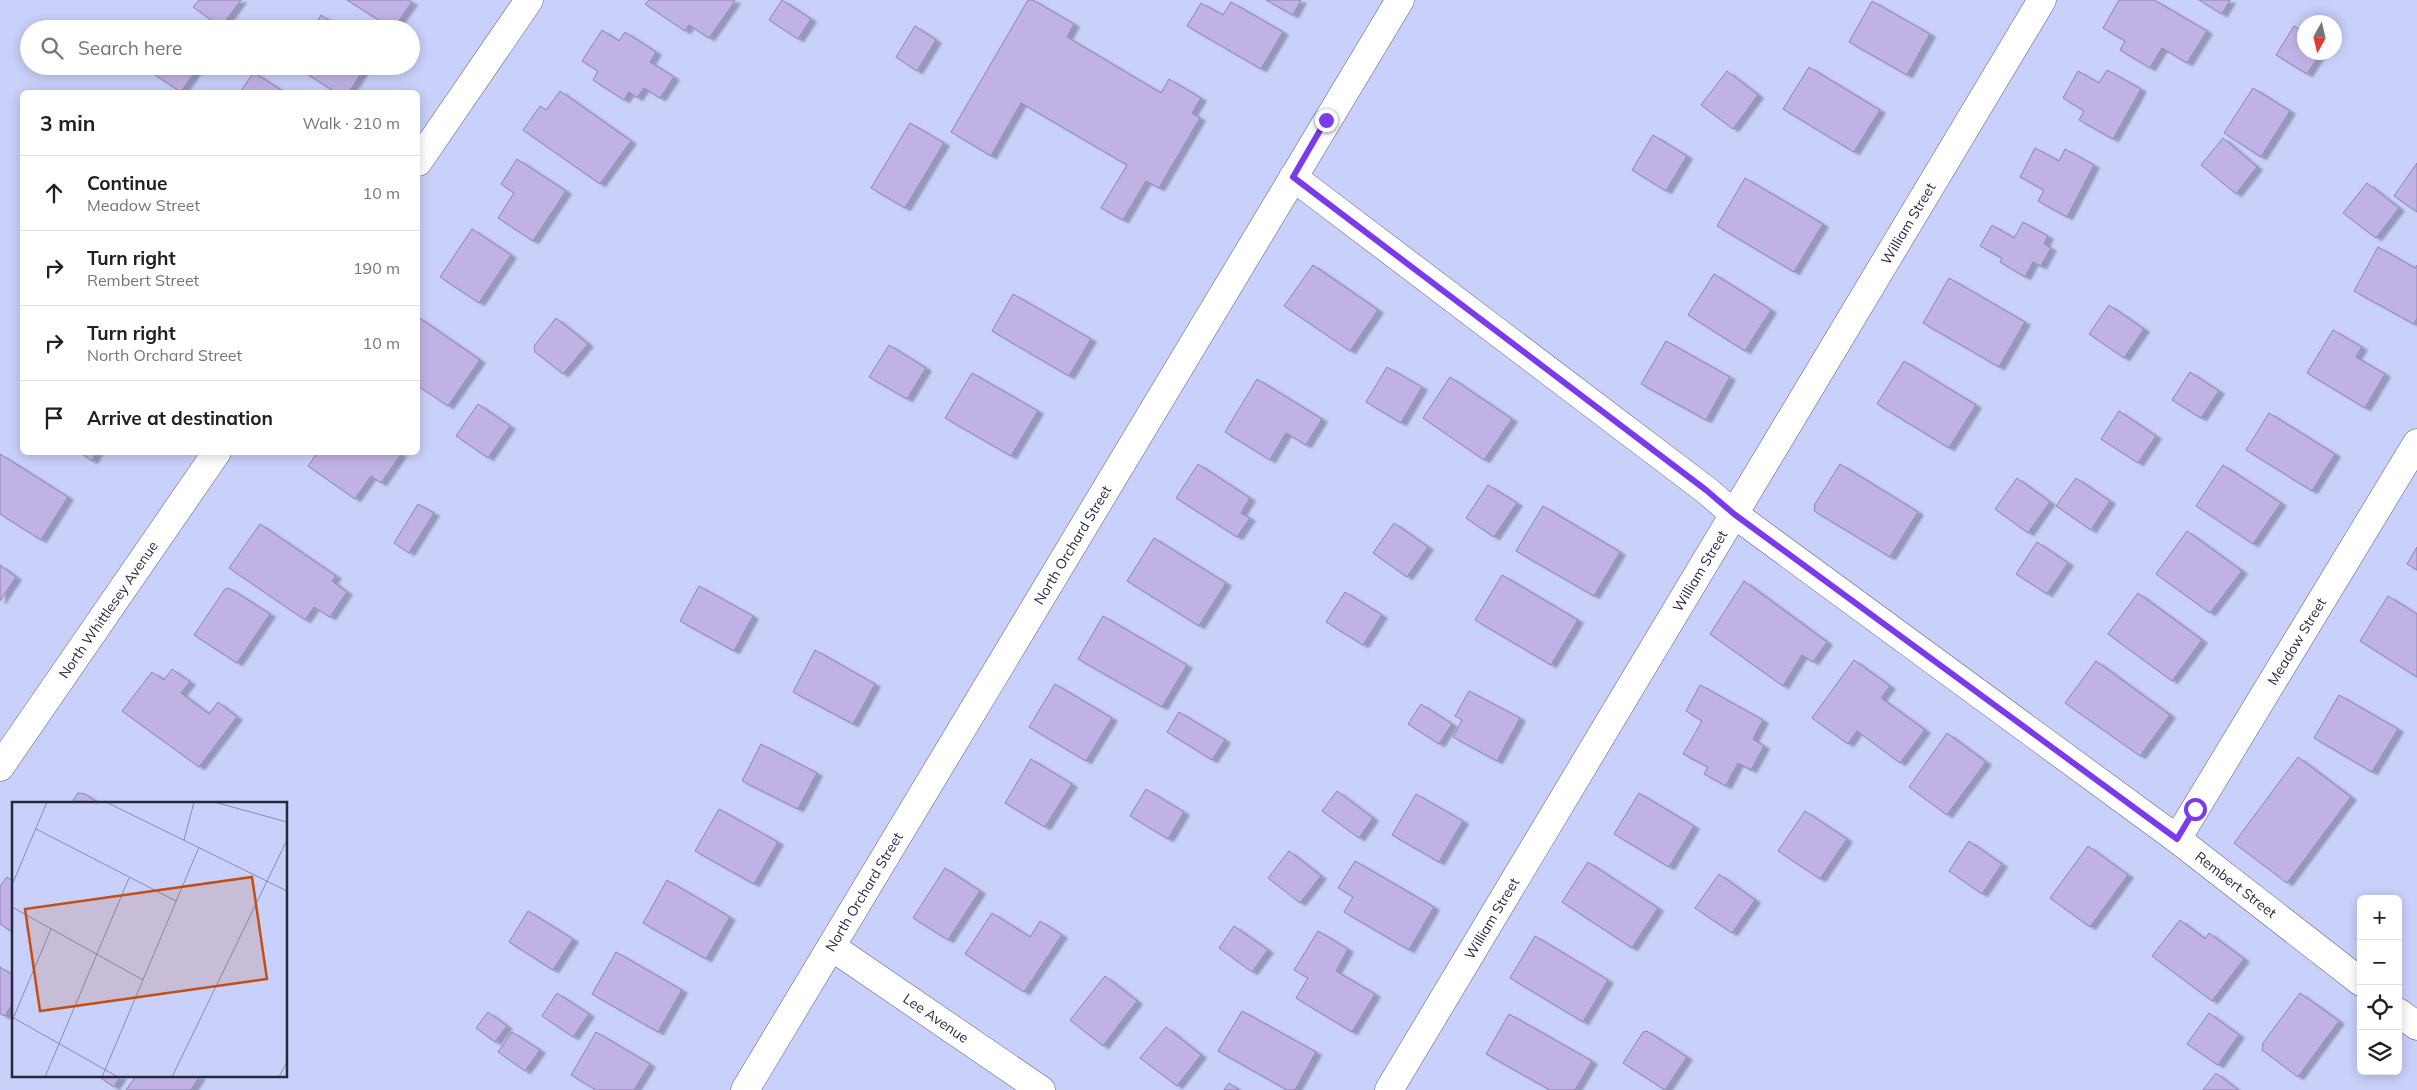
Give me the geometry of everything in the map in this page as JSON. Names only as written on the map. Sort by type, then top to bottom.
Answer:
[{"type":"street","points":[[420,159],[529,0]]},
{"type":"street","name":"North Orchard Street","points":[[745,1090],[1400,0]]},
{"type":"street","name":"William Street","points":[[1390,1090],[2042,0]]},
{"type":"street","name":"Rembert Street","points":[[1293,177],[1706,490],[1734,514],[2177,839],[2357,979]]},
{"type":"street","name":"Meadow Street","points":[[2177,839],[2417,443]]},
{"type":"street","name":"North Whittlesey Avenue","points":[[0,767],[215,455]]},
{"type":"street","name":"Lee Avenue","points":[[832,947],[1041,1090]]},
{"type":"street","points":[[2402,1015],[2417,1026]]},
{"type":"building","points":[[199,0],[241,0],[226,20],[211,20],[193,7]]},
{"type":"building","points":[[347,0],[408,0],[412,2],[399,20],[379,20]]},
{"type":"building","points":[[649,0],[735,1],[709,38],[689,25],[685,31],[645,4]]},
{"type":"building","points":[[782,0],[811,19],[798,39],[769,20]]},
{"type":"building","points":[[1028,0],[1033,0],[1074,24],[1067,37],[1161,93],[1169,79],[1201,98],[1192,113],[1200,118],[1159,188],[1146,181],[1123,220],[1101,208],[1127,165],[1021,103],[991,156],[951,132]]},
{"type":"building","points":[[1266,0],[1301,0],[1293,15]]},
{"type":"building","points":[[2119,0],[2154,0],[2207,31],[2187,63],[2162,48],[2150,68],[2120,50],[2125,41],[2103,28]]},
{"type":"building","points":[[2199,0],[2230,0],[2222,14]]},
{"type":"building","points":[[1872,1],[1930,34],[1907,75],[1849,42]]},
{"type":"building","points":[[1231,2],[1283,32],[1261,69],[1187,26],[1201,3],[1223,15]]},
{"type":"building","points":[[321,15],[328,20],[318,20]]},
{"type":"building","points":[[915,26],[936,40],[917,71],[896,57]]},
{"type":"building","points":[[2294,26],[2297,28],[2297,60],[2316,60],[2307,74],[2276,55]]},
{"type":"building","points":[[602,30],[619,41],[625,32],[656,52],[650,62],[674,77],[660,98],[644,88],[637,98],[629,92],[624,100],[593,80],[598,71],[582,61]]},
{"type":"building","points":[[1809,67],[1880,110],[1854,152],[1783,109]]},
{"type":"building","points":[[2107,70],[2141,89],[2113,139],[2079,120],[2084,111],[2063,98],[2078,71],[2099,83]]},
{"type":"building","points":[[1727,71],[1758,95],[1733,129],[1701,105]]},
{"type":"building","points":[[155,75],[193,75],[182,90],[178,90]]},
{"type":"building","points":[[252,75],[258,75],[281,90],[241,90]]},
{"type":"building","points":[[309,75],[360,75],[350,90],[332,90]]},
{"type":"building","points":[[2253,88],[2290,111],[2261,157],[2224,133]]},
{"type":"building","points":[[560,91],[631,141],[600,184],[523,130],[540,106],[546,110]]},
{"type":"building","points":[[910,123],[944,143],[905,208],[871,188]]},
{"type":"building","points":[[1653,135],[1687,156],[1666,191],[1632,170]]},
{"type":"building","points":[[2223,138],[2257,167],[2236,194],[2201,165]]},
{"type":"building","points":[[2035,148],[2059,161],[2065,149],[2094,165],[2067,217],[2038,201],[2044,190],[2020,177]]},
{"type":"building","points":[[517,159],[566,191],[533,241],[498,218],[514,193],[501,184]]},
{"type":"building","points":[[2417,163],[2417,212],[2394,196]]},
{"type":"building","points":[[1745,178],[1823,224],[1794,272],[1717,226]]},
{"type":"building","points":[[2367,183],[2399,208],[2376,238],[2343,213]]},
{"type":"building","points":[[2023,222],[2048,236],[2044,244],[2051,248],[2041,266],[2033,262],[2025,277],[2000,262],[2002,258],[1980,246],[1992,225],[2014,238]]},
{"type":"building","points":[[472,229],[511,255],[479,303],[440,277]]},
{"type":"building","points":[[2378,247],[2415,268],[2417,265],[2417,318],[2414,324],[2354,291]]},
{"type":"building","points":[[1313,265],[1378,310],[1350,351],[1284,306]]},
{"type":"building","points":[[1714,274],[1771,310],[1745,351],[1688,315]]},
{"type":"building","points":[[1949,278],[2025,322],[1999,367],[1923,323]]},
{"type":"building","points":[[1013,294],[1091,339],[1069,376],[992,331]]},
{"type":"building","points":[[2109,305],[2144,329],[2124,358],[2089,334]]},
{"type":"building","points":[[420,318],[480,360],[448,406],[420,387]]},
{"type":"building","points":[[556,318],[588,344],[563,374],[535,352],[534,346]]},
{"type":"building","points":[[2333,330],[2362,347],[2356,357],[2385,374],[2365,408],[2307,373]]},
{"type":"building","points":[[1666,341],[1730,377],[1706,420],[1641,384]]},
{"type":"building","points":[[889,345],[926,368],[907,399],[869,377]]},
{"type":"building","points":[[1904,361],[1976,405],[1949,448],[1877,404]]},
{"type":"building","points":[[1387,367],[1422,387],[1401,423],[1366,402]]},
{"type":"building","points":[[2190,372],[2219,391],[2201,418],[2172,400]]},
{"type":"building","points":[[972,373],[1038,411],[1011,456],[945,418]]},
{"type":"building","points":[[1450,377],[1512,419],[1484,460],[1423,418]]},
{"type":"building","points":[[1257,379],[1322,419],[1306,445],[1286,433],[1270,460],[1225,432]]},
{"type":"building","points":[[478,404],[510,426],[488,458],[456,436]]},
{"type":"building","points":[[2119,411],[2156,436],[2138,463],[2101,439]]},
{"type":"building","points":[[2269,413],[2335,454],[2312,491],[2246,450]]},
{"type":"building","points":[[0,454],[68,497],[41,540],[0,514]]},
{"type":"building","points":[[83,455],[95,455],[92,461]]},
{"type":"building","points":[[316,455],[400,455],[381,483],[371,476],[355,499],[308,466]]},
{"type":"building","points":[[1198,464],[1250,498],[1241,513],[1250,518],[1237,537],[1176,498]]},
{"type":"building","points":[[1840,464],[1918,512],[1890,557],[1814,511],[1815,504]]},
{"type":"building","points":[[2223,465],[2281,503],[2253,544],[2196,506]]},
{"type":"building","points":[[2017,478],[2050,502],[2028,533],[1995,509]]},
{"type":"building","points":[[2076,478],[2110,501],[2091,530],[2056,506]]},
{"type":"building","points":[[1488,485],[1517,503],[1494,537],[1466,518]]},
{"type":"building","points":[[418,504],[434,513],[409,553],[394,543]]},
{"type":"building","points":[[1543,506],[1620,552],[1594,596],[1516,551]]},
{"type":"building","points":[[1394,523],[1428,547],[1407,577],[1373,553]]},
{"type":"building","points":[[260,524],[336,576],[332,581],[347,592],[330,617],[314,607],[305,620],[229,568]]},
{"type":"building","points":[[2187,531],[2242,571],[2210,613],[2156,574]]},
{"type":"building","points":[[1154,538],[1226,583],[1199,626],[1127,581]]},
{"type":"building","points":[[2037,542],[2068,563],[2047,594],[2016,574]]},
{"type":"building","points":[[2417,547],[2417,570],[2407,564]]},
{"type":"building","points":[[0,565],[16,577],[0,601]]},
{"type":"building","points":[[1502,575],[1578,620],[1551,665],[1475,620]]},
{"type":"building","points":[[1744,581],[1827,642],[1813,662],[1802,655],[1783,686],[1710,634]]},
{"type":"building","points":[[699,586],[753,616],[734,651],[680,621]]},
{"type":"building","points":[[229,588],[270,614],[237,663],[194,635],[225,589]]},
{"type":"building","points":[[1345,592],[1382,615],[1363,645],[1326,622]]},
{"type":"building","points":[[2138,593],[2202,640],[2172,681],[2108,634]]},
{"type":"building","points":[[2388,596],[2417,614],[2417,677],[2360,641]]},
{"type":"building","points":[[1103,616],[1187,665],[1162,707],[1078,659]]},
{"type":"building","points":[[815,650],[875,684],[853,724],[793,692]]},
{"type":"building","points":[[1854,660],[1890,686],[1881,698],[1925,730],[1900,763],[1857,731],[1848,744],[1812,718]]},
{"type":"building","points":[[2096,661],[2170,715],[2140,756],[2065,703]]},
{"type":"building","points":[[172,669],[190,682],[181,693],[209,714],[218,702],[237,717],[199,767],[122,711],[152,672],[164,680]]},
{"type":"building","points":[[1055,684],[1112,718],[1086,761],[1029,727]]},
{"type":"building","points":[[1700,685],[1763,720],[1753,739],[1764,746],[1751,770],[1738,763],[1726,786],[1704,774],[1708,767],[1683,754],[1702,721],[1686,711]]},
{"type":"building","points":[[1469,691],[1520,718],[1497,761],[1453,737],[1462,720],[1455,716]]},
{"type":"building","points":[[2339,695],[2398,729],[2372,772],[2314,738]]},
{"type":"building","points":[[1421,704],[1452,724],[1439,744],[1408,724]]},
{"type":"building","points":[[1179,712],[1225,740],[1212,760],[1167,732]]},
{"type":"building","points":[[1947,733],[1986,762],[1947,815],[1909,787]]},
{"type":"building","points":[[761,744],[817,773],[798,809],[742,781]]},
{"type":"building","points":[[2298,757],[2351,797],[2287,883],[2234,843]]},
{"type":"building","points":[[1031,759],[1072,784],[1045,827],[1005,803]]},
{"type":"building","points":[[1146,789],[1184,812],[1168,839],[1130,816]]},
{"type":"building","points":[[1337,791],[1373,818],[1359,838],[1322,811]]},
{"type":"building","points":[[78,793],[85,794],[97,802],[71,802]]},
{"type":"building","points":[[1639,793],[1694,826],[1669,867],[1614,834]]},
{"type":"building","points":[[1416,794],[1463,821],[1439,862],[1392,835]]},
{"type":"building","points":[[719,809],[778,842],[754,884],[695,851]]},
{"type":"building","points":[[1805,811],[1847,839],[1820,879],[1778,851]]},
{"type":"building","points":[[1969,841],[2002,864],[1982,894],[1949,871]]},
{"type":"building","points":[[2088,846],[2128,875],[2090,927],[2050,898]]},
{"type":"building","points":[[1289,851],[1321,876],[1300,903],[1268,878]]},
{"type":"building","points":[[1355,861],[1434,907],[1409,950],[1344,912],[1353,897],[1338,888]]},
{"type":"building","points":[[1588,862],[1658,908],[1632,948],[1562,902]]},
{"type":"building","points":[[945,868],[980,891],[948,940],[913,918]]},
{"type":"building","points":[[1719,874],[1755,900],[1732,933],[1695,908]]},
{"type":"building","points":[[7,877],[12,881],[12,932],[0,924],[0,886]]},
{"type":"building","points":[[667,880],[730,917],[706,959],[643,923]]},
{"type":"building","points":[[528,911],[573,939],[553,970],[509,942]]},
{"type":"building","points":[[992,913],[1030,937],[1040,921],[1062,935],[1024,992],[965,954]]},
{"type":"building","points":[[2180,920],[2205,939],[2209,933],[2244,959],[2212,1001],[2152,956]]},
{"type":"building","points":[[1234,926],[1268,950],[1252,972],[1219,948]]},
{"type":"building","points":[[1318,931],[1348,949],[1336,971],[1375,994],[1352,1032],[1296,998],[1308,978],[1294,970]]},
{"type":"building","points":[[1535,936],[1608,980],[1583,1022],[1510,978]]},
{"type":"building","points":[[616,952],[682,990],[658,1032],[592,994]]},
{"type":"building","points":[[0,967],[12,975],[12,1004],[5,1016],[0,1014]]},
{"type":"building","points":[[1105,976],[1137,1001],[1103,1046],[1070,1020]]},
{"type":"building","points":[[557,993],[589,1014],[573,1037],[542,1016]]},
{"type":"building","points":[[2300,993],[2339,1021],[2298,1077],[2262,1050],[2263,1043]]},
{"type":"building","points":[[1242,1011],[1316,1052],[1295,1090],[1287,1090],[1218,1051]]},
{"type":"building","points":[[488,1012],[507,1026],[495,1042],[476,1028]]},
{"type":"building","points":[[2209,1013],[2239,1035],[2218,1065],[2187,1044]]},
{"type":"building","points":[[1509,1014],[1592,1061],[1575,1090],[1550,1090],[1486,1054]]},
{"type":"building","points":[[1166,1027],[1201,1055],[1177,1086],[1140,1058]]},
{"type":"building","points":[[1647,1031],[1687,1057],[1665,1090],[1623,1063],[1643,1032]]},
{"type":"building","points":[[512,1032],[540,1050],[525,1071],[498,1052]]},
{"type":"building","points":[[596,1032],[650,1064],[634,1090],[596,1090],[571,1075]]},
{"type":"building","points":[[2216,1073],[2238,1090],[2203,1090]]},
{"type":"building","points":[[101,1078],[120,1078],[114,1087]]},
{"type":"building","points":[[135,1078],[199,1078],[191,1090],[126,1090]]},
{"type":"building","points":[[1229,1083],[1239,1090],[1224,1090]]},
{"type":"route","points":[[1326,120],[1293,177],[1706,490],[1734,514],[2177,839],[2195,809]]}]
